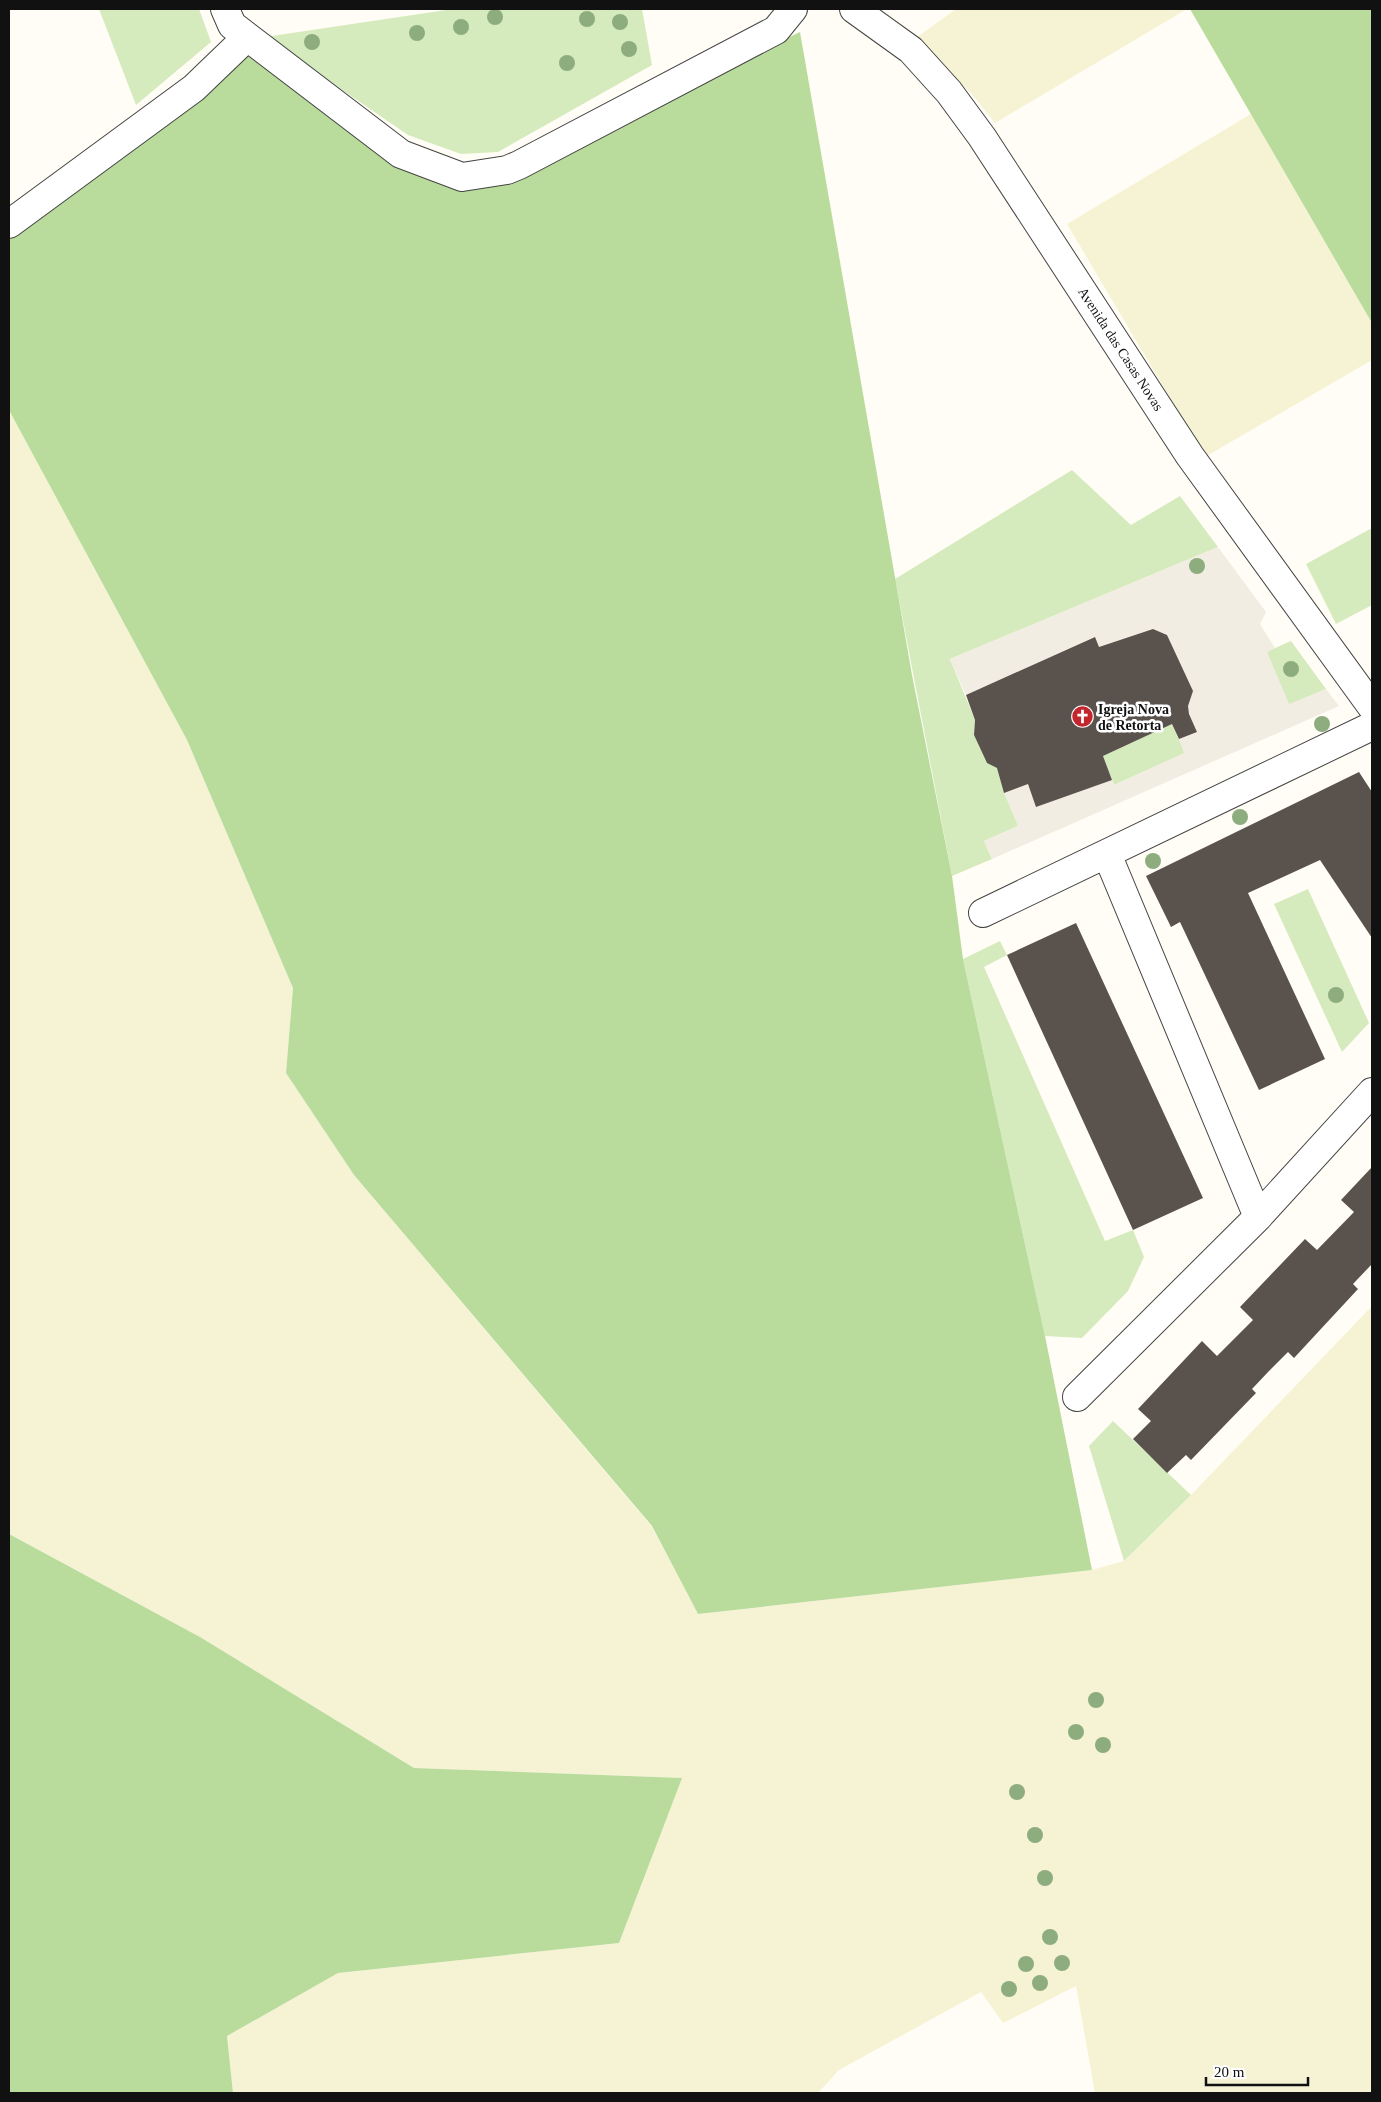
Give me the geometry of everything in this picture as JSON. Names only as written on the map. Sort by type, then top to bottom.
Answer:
[{"type":"street","points":[[225,9],[232,25],[401,154],[462,177],[507,170],[518,165],[776,30],[793,9]]},
{"type":"street","name":"Avenida das Casas Novas","points":[[854,9],[911,50],[949,92],[982,137],[1190,456],[1372,706]]},
{"type":"street","points":[[9,224],[194,88],[247,37]]},
{"type":"street","points":[[983,913],[1372,726]]},
{"type":"street","points":[[1107,854],[1258,1217]]},
{"type":"street","points":[[1077,1397],[1258,1217],[1372,1092]]},
{"type":"shaded area","points":[[956,9],[1187,9],[995,123],[971,93],[913,40]]},
{"type":"shaded area","points":[[1251,114],[1372,323],[1372,360],[1205,457],[1067,224]]},
{"type":"shaded area","points":[[9,410],[187,740],[293,988],[286,1073],[354,1175],[652,1527],[698,1614],[1092,1570],[1124,1561],[1191,1495],[1372,1306],[1372,2093],[1095,2093],[1076,1986],[1003,2023],[981,1992],[839,2070],[818,2093],[233,2093],[227,2036],[338,1973],[619,1943],[681,1778],[414,1768],[200,1637],[9,1534]]},
{"type":"shaded area","points":[[1218,547],[1266,612],[1260,624],[1275,648],[1267,652],[1289,704],[1326,689],[1339,706],[992,859],[984,841],[1018,826],[1004,793],[1028,784],[1112,780],[1115,785],[1184,753],[1179,739],[1197,732],[1189,714],[1167,635],[1153,629],[1099,647],[1094,637],[966,695],[950,659]]},
{"type":"green space","points":[[99,9],[199,9],[211,42],[136,105]]},
{"type":"green space","points":[[453,9],[642,9],[652,65],[498,152],[461,154],[408,135],[265,37]]},
{"type":"green space","points":[[1190,9],[1372,9],[1372,323]]},
{"type":"green space","points":[[800,32],[912,675],[952,876],[963,959],[1045,1336],[1092,1570],[698,1614],[652,1526],[354,1175],[286,1073],[293,988],[187,740],[9,410],[9,222],[247,37],[401,154],[462,177],[519,165]]},
{"type":"green space","points":[[1072,470],[1131,525],[1180,496],[1218,547],[950,659],[975,720],[974,735],[987,763],[997,768],[1018,826],[984,841],[992,859],[952,876],[895,579]]},
{"type":"green space","points":[[1372,528],[1372,605],[1336,624],[1306,564]]},
{"type":"green space","points":[[1291,641],[1326,689],[1289,705],[1266,652]]},
{"type":"green space","points":[[1172,724],[1185,753],[1114,785],[1103,756]]},
{"type":"green space","points":[[1308,889],[1369,1023],[1342,1052],[1274,904]]},
{"type":"green space","points":[[1000,941],[1007,955],[984,967],[1105,1241],[1133,1230],[1144,1257],[1128,1291],[1082,1338],[1045,1336],[963,959]]},
{"type":"green space","points":[[1113,1421],[1191,1495],[1124,1561],[1089,1446]]},
{"type":"green space","points":[[9,1534],[200,1637],[414,1768],[682,1778],[619,1943],[338,1973],[227,2036],[233,2093],[9,2093]]},
{"type":"building","name":"Igreja Nova de Retorta","points":[[1153,629],[1167,635],[1193,691],[1188,706],[1189,714],[1197,732],[1179,739],[1172,724],[1103,756],[1112,780],[1036,807],[1028,784],[1004,793],[997,768],[987,763],[974,735],[975,720],[966,695],[1095,637],[1099,647]]},
{"type":"building","points":[[1359,772],[1372,792],[1372,938],[1320,860],[1248,893],[1325,1059],[1259,1090],[1180,922],[1171,927],[1146,876]]},
{"type":"building","points":[[1076,923],[1203,1198],[1133,1230],[1007,955]]},
{"type":"building","points":[[1372,1167],[1372,1264],[1353,1284],[1358,1289],[1294,1358],[1288,1352],[1269,1371],[1252,1389],[1256,1393],[1191,1460],[1186,1455],[1167,1473],[1133,1439],[1151,1421],[1138,1409],[1202,1341],[1217,1356],[1253,1320],[1240,1307],[1305,1239],[1317,1250],[1354,1212],[1341,1200]]},
{"type":"place","name":"Igreja Nova de Retorta","points":[[1082,717]]}]
